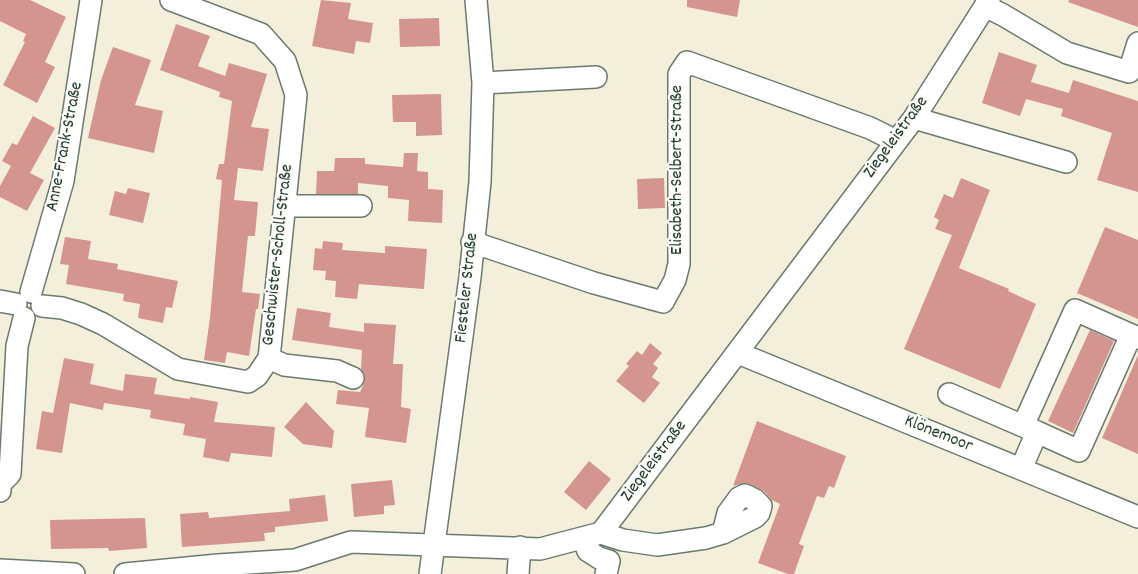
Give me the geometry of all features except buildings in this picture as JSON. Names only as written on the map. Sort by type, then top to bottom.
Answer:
[{"type":"street","name":"Anne-Frank-Straße","points":[[0,491],[0,484],[10,474],[17,346],[22,304],[63,181],[91,0]]},
{"type":"street","name":"Geschwister-Scholl-Straße","points":[[22,304],[62,308],[81,314],[103,324],[178,369],[248,382],[257,376],[269,358],[296,95],[285,61],[260,34],[171,0]]},
{"type":"street","name":"Fiesteler Straße","points":[[430,574],[470,276],[472,242],[480,182],[483,84],[476,0]]},
{"type":"street","points":[[987,3],[1067,52],[1129,72],[1138,43]]},
{"type":"street","name":"Ziegeleistraße","points":[[592,535],[738,353],[914,118],[987,3]]},
{"type":"street","name":"Elisabeth-Selbert-Straße","points":[[472,242],[594,283],[663,302],[674,280],[679,264],[679,74],[687,62],[861,124],[896,141]]},
{"type":"street","points":[[483,84],[596,77]]},
{"type":"street","points":[[914,118],[1066,162]]},
{"type":"street","points":[[285,206],[361,206]]},
{"type":"street","points":[[949,394],[1030,429],[1079,451],[1134,336],[1075,310],[1030,429],[1021,469]]},
{"type":"street","name":"Klönemoor","points":[[738,353],[1138,517]]},
{"type":"street","points":[[269,358],[284,365],[337,371],[352,378]]},
{"type":"street","points":[[125,574],[218,564],[295,560],[351,542],[540,548],[592,535],[657,545],[690,542],[723,533]]},
{"type":"street","points":[[592,535],[588,551],[599,558],[609,561],[606,574]]},
{"type":"street","points":[[518,574],[520,547]]},
{"type":"street","points":[[0,570],[74,574]]}]
